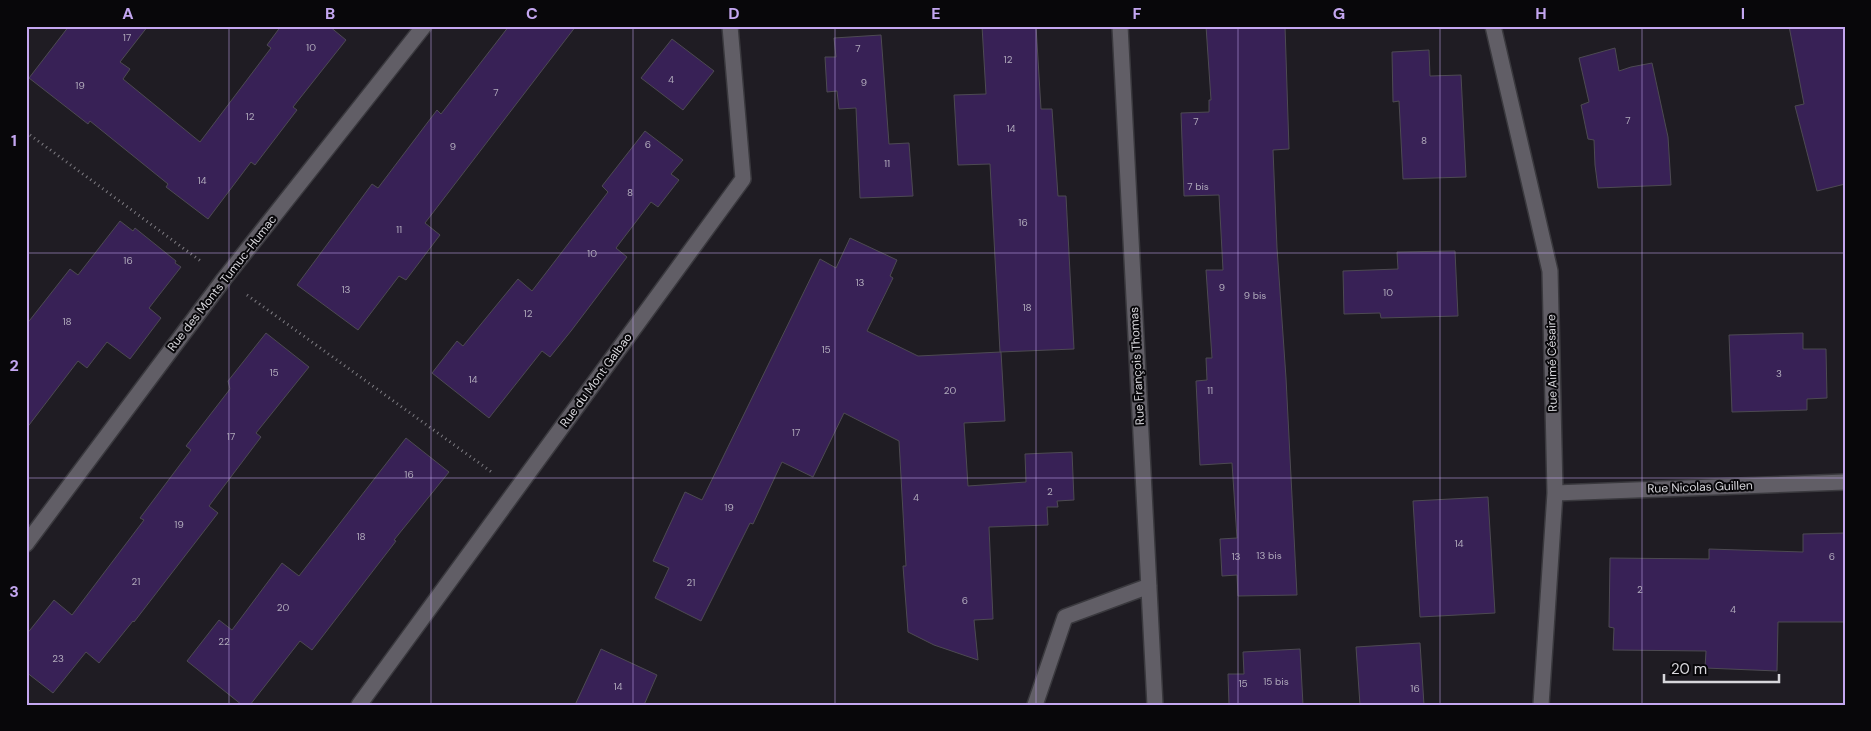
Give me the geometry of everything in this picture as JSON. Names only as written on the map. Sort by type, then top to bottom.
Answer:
[{"type":"street","name":"Rue des Monts Tumuc-Humac","points":[[26,544],[224,279],[424,26]]},
{"type":"street","name":"Rue du Mont Galbao","points":[[359,705],[743,180],[730,26]]},
{"type":"street","name":"Rue François Thomas","points":[[1120,26],[1155,705]]},
{"type":"street","name":"Rue Aimé Césaire","points":[[1494,26],[1550,271],[1555,493],[1541,705]]},
{"type":"street","name":"Rue Nicolas Guillen","points":[[1555,493],[1845,482]]},
{"type":"street","points":[[1035,705],[1065,617],[1149,586]]},
{"type":"path","points":[[26,132],[224,279],[516,489]]},
{"type":"building","points":[[69,26],[148,26],[120,62],[130,69],[123,79],[200,142],[271,48],[267,45],[281,26],[329,26],[346,40],[293,107],[297,110],[255,165],[251,162],[208,219],[166,187],[168,184],[90,121],[88,124],[29,78]]},
{"type":"building","points":[[509,26],[576,26],[425,223],[440,235],[406,280],[399,276],[358,330],[297,285],[372,184],[378,188],[437,110],[441,114]]},
{"type":"building","points":[[982,26],[1036,26],[1041,109],[1052,109],[1058,196],[1066,196],[1074,349],[1000,352],[990,164],[958,165],[954,95],[986,94]]},
{"type":"building","points":[[1206,26],[1285,26],[1289,149],[1273,150],[1297,595],[1238,596],[1237,575],[1222,576],[1220,539],[1237,538],[1232,463],[1200,465],[1196,381],[1207,380],[1206,358],[1212,358],[1206,270],[1223,270],[1219,195],[1184,196],[1181,113],[1209,112],[1209,100],[1211,100]]},
{"type":"building","points":[[1789,26],[1845,26],[1845,184],[1817,191],[1795,106],[1804,104]]},
{"type":"building","points":[[881,35],[889,144],[909,143],[913,196],[860,198],[856,108],[839,109],[837,91],[827,92],[825,57],[836,57],[834,38]]},
{"type":"building","points":[[672,39],[714,71],[683,110],[641,78]]},
{"type":"building","points":[[1615,48],[1619,71],[1652,63],[1668,137],[1671,185],[1598,188],[1594,140],[1588,139],[1581,105],[1589,102],[1579,58]]},
{"type":"building","points":[[1429,50],[1430,76],[1461,75],[1466,177],[1403,179],[1399,101],[1393,102],[1392,52]]},
{"type":"building","points":[[645,131],[683,160],[671,174],[679,180],[658,207],[651,202],[616,248],[627,257],[571,331],[550,357],[542,351],[489,418],[432,373],[457,341],[463,346],[518,279],[532,291],[608,192],[602,186]]},
{"type":"building","points":[[120,221],[133,231],[135,228],[181,267],[149,308],[161,318],[130,359],[107,342],[87,368],[78,361],[26,429],[26,325],[70,269],[78,275]]},
{"type":"building","points":[[850,238],[897,260],[890,276],[893,278],[867,331],[918,356],[1001,352],[1005,421],[964,423],[968,486],[1026,482],[1025,454],[1072,452],[1074,500],[1057,501],[1058,507],[1047,507],[1048,525],[989,527],[993,619],[974,620],[978,660],[934,645],[908,632],[903,566],[906,566],[899,441],[844,413],[813,477],[782,462],[753,524],[750,523],[701,621],[655,598],[669,568],[653,561],[685,492],[702,500],[820,259],[836,268]]},
{"type":"building","points":[[1455,251],[1458,316],[1381,318],[1380,313],[1344,314],[1343,271],[1398,269],[1397,252]]},
{"type":"building","points":[[266,333],[309,367],[256,433],[261,437],[209,506],[218,513],[134,622],[99,663],[86,652],[53,693],[26,672],[26,635],[54,600],[72,615],[144,520],[140,518],[191,450],[186,446],[230,389],[228,381]]},
{"type":"building","points":[[1803,333],[1803,349],[1826,349],[1827,398],[1807,399],[1807,410],[1732,412],[1729,335]]},
{"type":"building","points":[[406,438],[449,472],[394,540],[396,541],[312,650],[300,641],[250,705],[242,705],[187,661],[219,620],[232,630],[282,563],[299,576]]},
{"type":"building","points":[[1488,497],[1495,613],[1420,617],[1413,501]]},
{"type":"building","points":[[1845,533],[1845,622],[1778,622],[1777,671],[1705,668],[1706,651],[1613,650],[1614,628],[1609,627],[1610,558],[1709,559],[1709,549],[1803,552],[1803,534]]},
{"type":"building","points":[[1420,643],[1424,705],[1360,705],[1356,647]]},
{"type":"building","points":[[601,649],[657,675],[644,705],[575,705]]},
{"type":"building","points":[[1300,649],[1303,705],[1229,705],[1228,674],[1244,674],[1243,652]]}]
